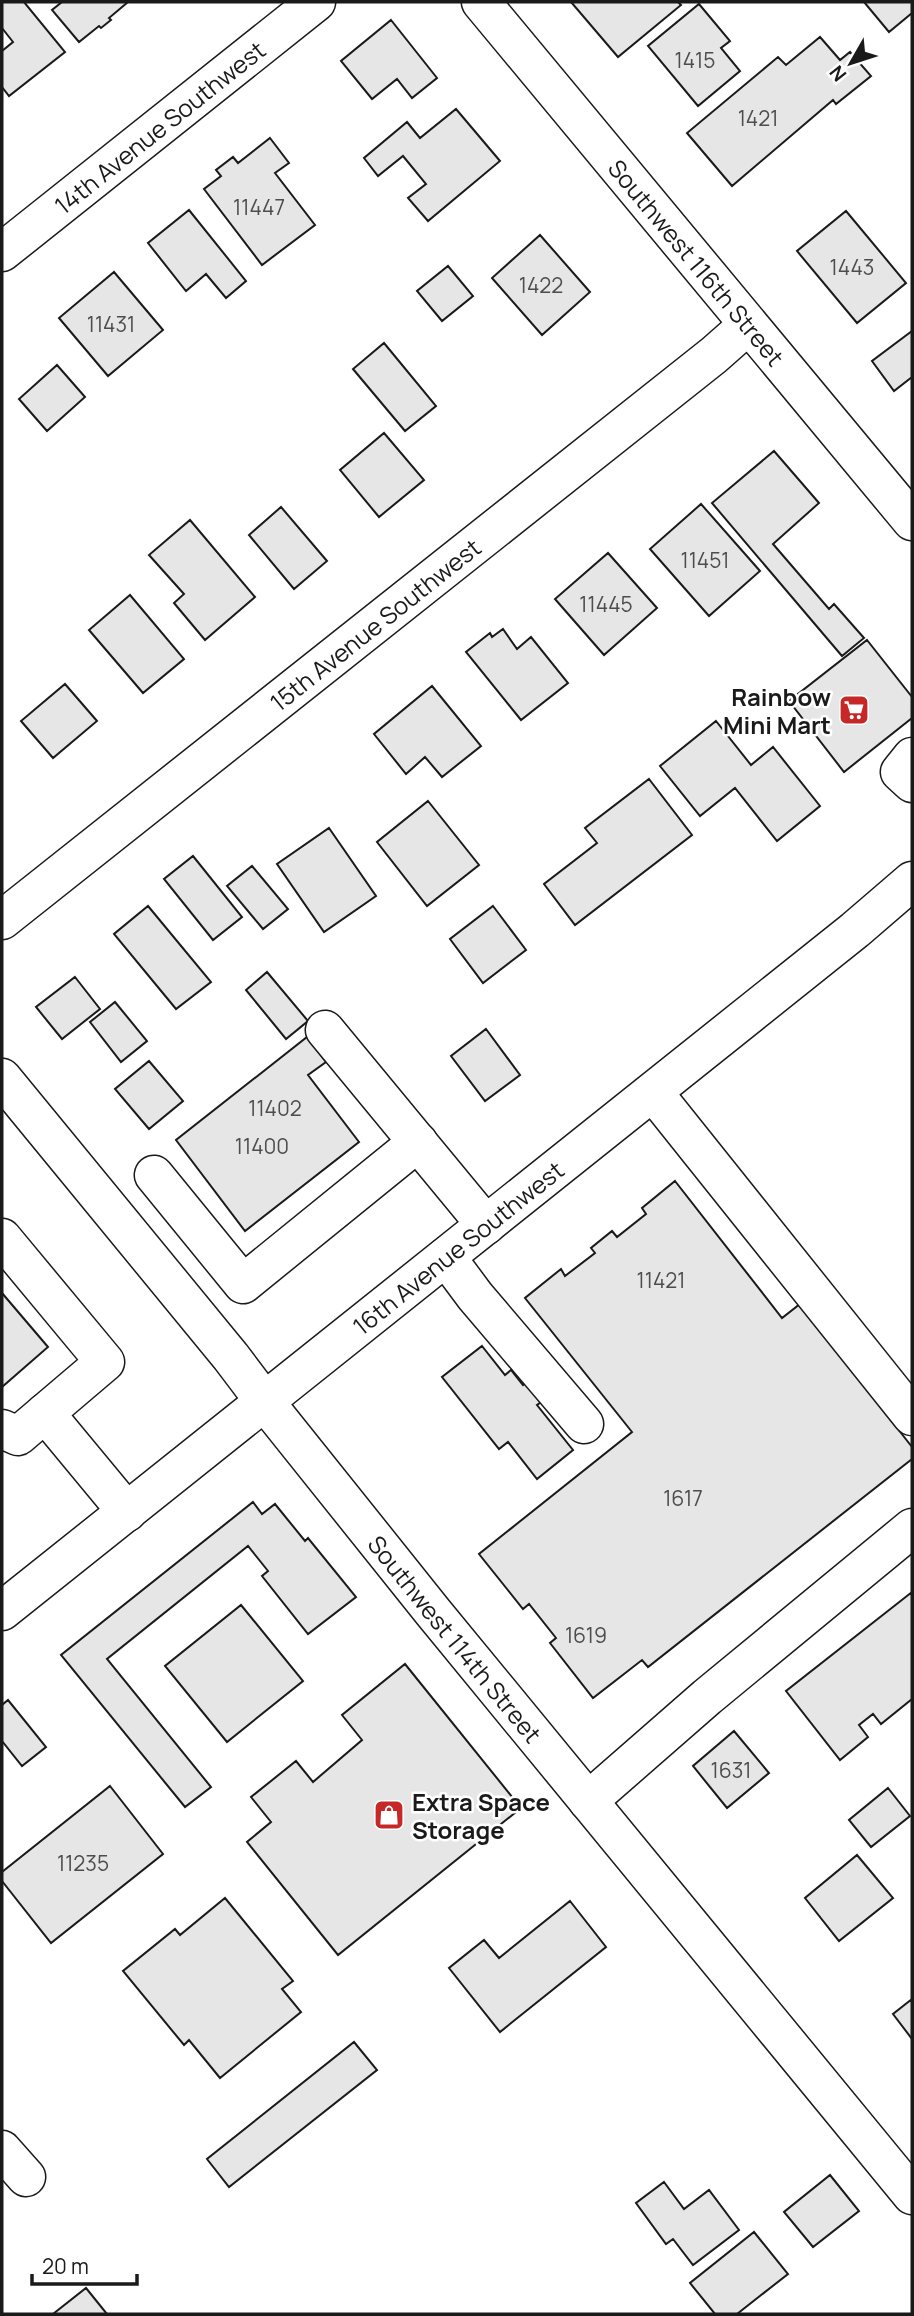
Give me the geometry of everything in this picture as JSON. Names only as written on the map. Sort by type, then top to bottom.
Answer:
[{"type":"street","name":"14th Avenue Southwest","points":[[2,252],[316,2]]},
{"type":"street","name":"Southwest 116th Street","points":[[481,2],[912,521]]},
{"type":"street","name":"15th Avenue Southwest","points":[[2,920],[748,325]]},
{"type":"street","points":[[912,757],[900,772],[912,783]]},
{"type":"street","name":"16th Avenue Southwest","points":[[2,1611],[855,930],[912,881]]},
{"type":"street","points":[[325,1030],[486,1225]]},
{"type":"street","name":"Southwest 114th Street","points":[[2,1078],[220,1343],[588,1801],[912,2195]]},
{"type":"street","points":[[653,1091],[912,1416]]},
{"type":"street","points":[[154,1175],[243,1284],[418,1142]]},
{"type":"street","points":[[2,1238],[105,1362],[22,1426],[127,1512]]},
{"type":"street","points":[[446,1257],[475,1296],[584,1424]]},
{"type":"street","points":[[588,1801],[707,1696],[912,1528]]},
{"type":"building","points":[[2,2],[24,2],[65,52],[9,96],[2,87],[2,51],[13,42],[2,28]]},
{"type":"building","points":[[62,2],[128,2],[109,18],[111,20],[79,42],[52,10]]},
{"type":"building","points":[[571,2],[678,2],[681,5],[618,57]]},
{"type":"building","points":[[864,2],[912,2],[912,13],[889,32]]},
{"type":"building","points":[[699,4],[730,41],[721,48],[740,71],[698,106],[648,46]]},
{"type":"building","points":[[391,20],[437,78],[412,98],[397,79],[372,99],[341,61]]},
{"type":"building","points":[[820,37],[840,60],[850,52],[871,76],[836,104],[833,100],[732,186],[687,133],[778,57],[786,65]]},
{"type":"building","points":[[456,109],[500,161],[428,221],[408,198],[426,184],[403,156],[378,176],[364,158],[407,122],[420,138]]},
{"type":"building","points":[[270,138],[289,163],[275,173],[315,225],[262,265],[204,189],[221,176],[216,170],[233,157],[238,163]]},
{"type":"building","points":[[189,210],[246,281],[226,298],[206,274],[186,291],[148,243]]},
{"type":"building","points":[[846,211],[906,283],[857,323],[797,251]]},
{"type":"building","points":[[540,235],[590,292],[542,335],[492,278]]},
{"type":"building","points":[[448,266],[473,296],[442,321],[417,291]]},
{"type":"building","points":[[114,272],[163,330],[108,376],[59,318]]},
{"type":"building","points":[[912,331],[912,377],[894,391],[872,361]]},
{"type":"building","points":[[384,343],[436,406],[405,431],[353,369]]},
{"type":"building","points":[[57,365],[85,397],[47,431],[19,399]]},
{"type":"building","points":[[384,433],[424,480],[379,517],[340,470]]},
{"type":"building","points":[[774,451],[819,503],[773,544],[829,609],[834,604],[864,638],[842,656],[712,503]]},
{"type":"building","points":[[701,504],[760,571],[709,616],[650,549]]},
{"type":"building","points":[[281,507],[327,561],[294,589],[249,535]]},
{"type":"building","points":[[190,520],[255,597],[205,640],[174,603],[184,594],[149,555]]},
{"type":"building","points":[[608,553],[657,608],[604,655],[555,599]]},
{"type":"building","points":[[130,595],[184,659],[143,693],[89,630]]},
{"type":"building","points":[[503,629],[517,649],[531,637],[568,683],[521,720],[466,652],[490,633],[492,637]]},
{"type":"building","name":"Rainbow Mini Mart","points":[[867,640],[912,697],[912,718],[844,772],[789,701]]},
{"type":"building","points":[[65,684],[97,721],[53,758],[21,721]]},
{"type":"building","points":[[432,686],[481,746],[442,777],[425,757],[406,774],[374,734]]},
{"type":"building","points":[[716,721],[751,765],[773,747],[820,806],[777,841],[735,788],[700,816],[660,766]]},
{"type":"building","points":[[649,779],[692,835],[575,925],[544,884],[597,843],[585,828]]},
{"type":"building","points":[[428,801],[479,865],[427,906],[377,842]]},
{"type":"building","points":[[329,828],[376,896],[324,932],[277,864]]},
{"type":"building","points":[[193,856],[242,917],[213,940],[164,879]]},
{"type":"building","points":[[252,866],[288,909],[263,929],[227,886]]},
{"type":"building","points":[[148,906],[211,982],[176,1009],[114,934]]},
{"type":"building","points":[[493,906],[526,950],[483,983],[450,939]]},
{"type":"building","points":[[267,972],[308,1021],[286,1039],[246,990]]},
{"type":"building","points":[[75,977],[100,1009],[62,1039],[36,1007]]},
{"type":"building","points":[[115,1002],[147,1041],[121,1062],[90,1022]]},
{"type":"building","points":[[486,1029],[520,1075],[485,1101],[451,1056]]},
{"type":"building","points":[[307,1037],[326,1062],[308,1075],[359,1142],[245,1231],[176,1140]]},
{"type":"building","points":[[149,1061],[183,1101],[149,1129],[115,1089]]},
{"type":"building","points":[[675,1181],[782,1318],[800,1304],[912,1447],[912,1459],[648,1667],[642,1660],[593,1698],[550,1643],[556,1638],[529,1604],[523,1609],[479,1554],[632,1432],[525,1298],[561,1269],[565,1276],[595,1253],[591,1248],[612,1231],[617,1237],[646,1214],[642,1208]]},
{"type":"building","points":[[2,1293],[48,1347],[2,1387]]},
{"type":"building","points":[[482,1346],[505,1375],[511,1370],[523,1385],[532,1378],[547,1398],[537,1405],[573,1450],[537,1479],[508,1442],[499,1449],[442,1377]]},
{"type":"building","points":[[253,1502],[262,1514],[275,1504],[305,1541],[308,1538],[356,1597],[308,1634],[262,1576],[268,1571],[248,1546],[107,1659],[211,1787],[185,1807],[61,1655]]},
{"type":"building","points":[[912,1592],[912,1699],[881,1724],[873,1714],[859,1725],[868,1737],[840,1760],[786,1691]]},
{"type":"building","points":[[241,1605],[303,1681],[227,1742],[165,1666]]},
{"type":"building","name":"Extra Space Storage","points":[[405,1664],[521,1808],[338,1955],[247,1842],[271,1822],[251,1797],[296,1761],[313,1782],[362,1740],[342,1715]]},
{"type":"building","points":[[8,1700],[46,1747],[22,1766],[2,1741],[2,1705]]},
{"type":"building","points":[[734,1731],[769,1773],[727,1808],[693,1766]]},
{"type":"building","points":[[110,1786],[163,1854],[51,1943],[2,1881],[2,1872]]},
{"type":"building","points":[[888,1788],[910,1816],[871,1847],[849,1820]]},
{"type":"building","points":[[857,1855],[893,1898],[839,1941],[805,1898]]},
{"type":"building","points":[[225,1898],[293,1981],[282,1989],[301,2012],[220,2078],[189,2040],[184,2045],[123,1971],[175,1929],[180,1935]]},
{"type":"building","points":[[570,1901],[606,1947],[500,2032],[449,1968],[484,1940],[499,1958]]},
{"type":"building","points":[[912,1999],[912,2039],[893,2014]]},
{"type":"building","points":[[354,2042],[377,2070],[229,2187],[207,2159]]},
{"type":"building","points":[[830,2175],[859,2211],[813,2247],[784,2212]]},
{"type":"building","points":[[664,2182],[684,2209],[709,2190],[739,2230],[693,2265],[673,2239],[666,2244],[636,2203]]},
{"type":"building","points":[[754,2232],[788,2274],[737,2314],[715,2314],[690,2283]]},
{"type":"building","points":[[86,2288],[107,2314],[53,2314]]},
{"type":"place","name":"Rainbow Mini Mart","points":[[854,710]]},
{"type":"place","name":"Extra Space Storage","points":[[389,1815]]}]
